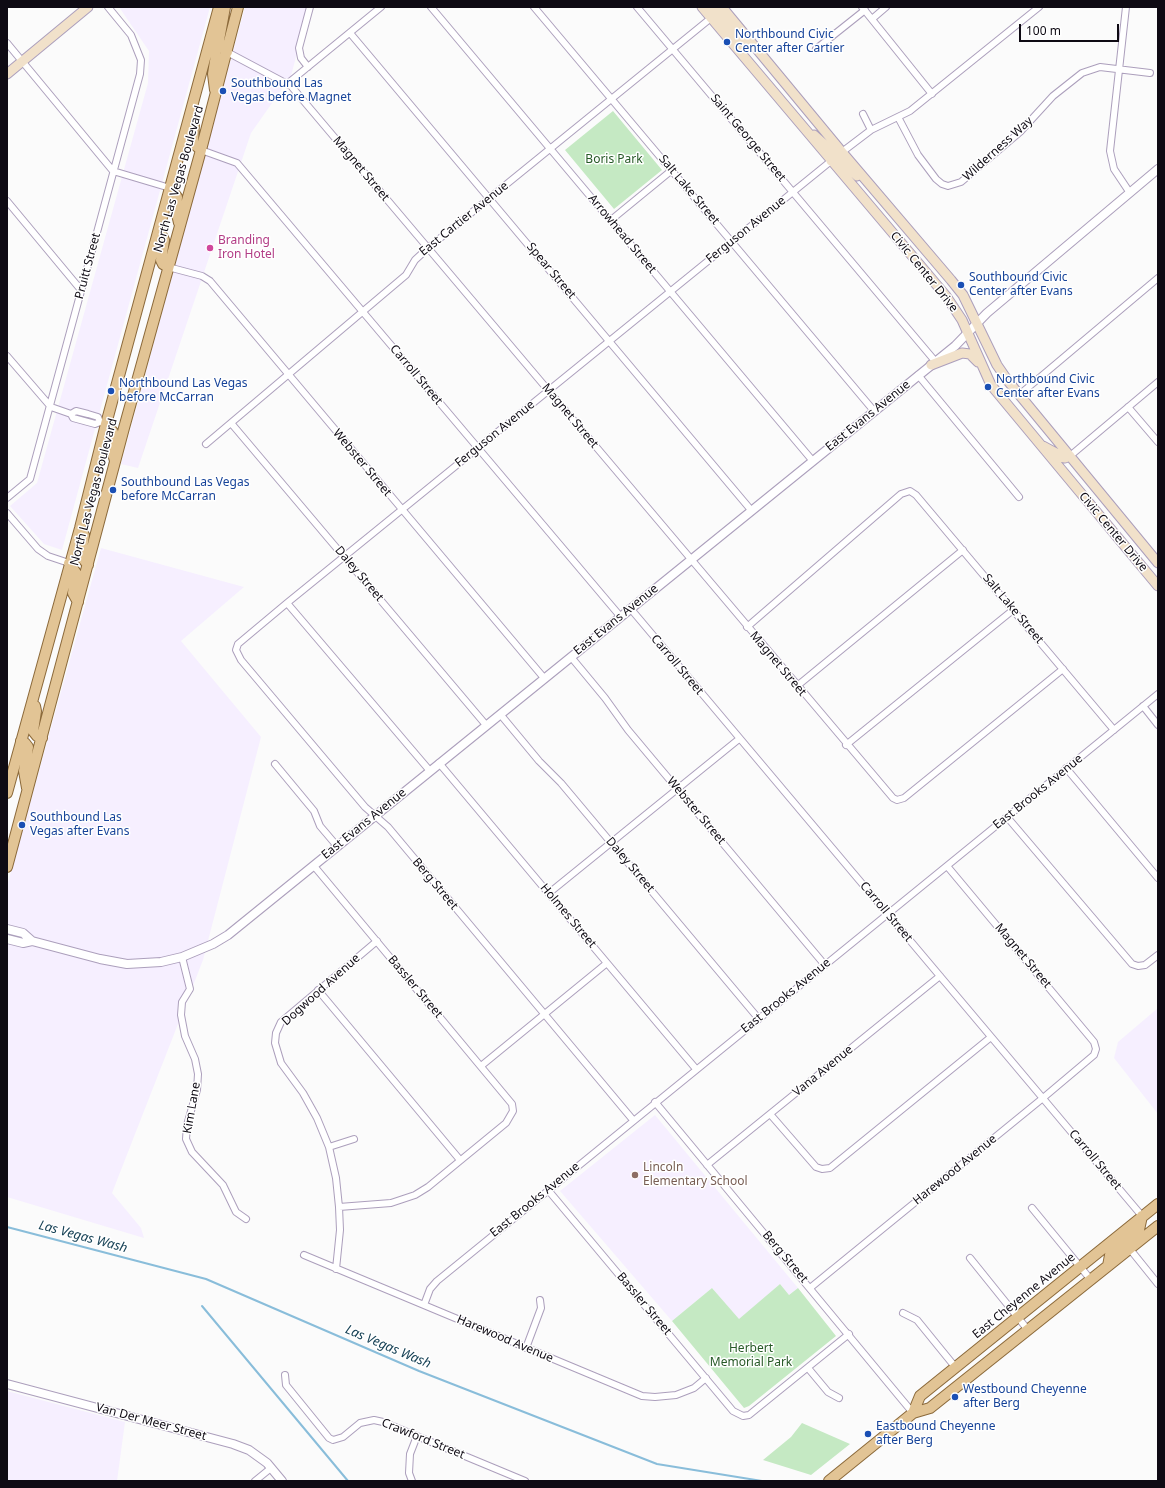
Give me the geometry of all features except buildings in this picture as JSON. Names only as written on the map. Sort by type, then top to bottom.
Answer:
[{"type":"main road","points":[[7,74],[88,7]]},
{"type":"main road","name":"North Las Vegas Boulevard","points":[[7,793],[82,522],[103,423],[192,112],[219,7]]},
{"type":"main road","points":[[225,7],[219,40],[220,45],[227,52]]},
{"type":"main road","name":"North Las Vegas Boulevard","points":[[7,867],[168,267],[202,150],[238,7]]},
{"type":"main road","name":"Civic Center Drive","points":[[702,7],[946,296],[962,320],[991,385],[1158,586]]},
{"type":"main road","points":[[712,7],[716,10],[723,7]]},
{"type":"main road","name":"Civic Center Drive","points":[[723,7],[842,152],[951,280],[962,295],[978,323],[1000,370],[1158,563]]},
{"type":"main road","points":[[711,18],[716,15],[719,16],[764,65],[770,65]]},
{"type":"main road","points":[[210,43],[213,45],[216,55],[213,74],[216,95]]},
{"type":"main road","points":[[192,112],[195,121],[193,143],[202,150]]},
{"type":"main road","points":[[799,123],[828,146],[834,153],[842,152]]},
{"type":"main road","points":[[831,161],[834,159],[842,162],[871,186]]},
{"type":"main road","points":[[170,188],[177,197],[176,210],[180,225]]},
{"type":"main road","points":[[159,230],[164,240],[161,260],[163,264],[168,267]]},
{"type":"main road","points":[[933,363],[960,353],[966,353],[974,357],[985,371]]},
{"type":"main road","points":[[103,423],[113,432],[112,450],[116,463]]},
{"type":"main road","points":[[1039,444],[1056,453],[1060,457],[1065,458],[1070,456]]},
{"type":"main road","points":[[82,522],[85,529],[81,556],[83,561],[88,565]]},
{"type":"main road","points":[[70,563],[76,573],[73,593],[78,602]]},
{"type":"main road","points":[[33,699],[36,711],[33,730],[37,736],[42,738]]},
{"type":"main road","points":[[21,741],[28,747],[24,771],[28,790]]},
{"type":"main road","name":"East Cheyenne Avenue","points":[[913,1413],[920,1396],[1158,1204]]},
{"type":"main road","points":[[1108,1266],[1110,1255],[1114,1250],[1139,1230],[1142,1216]]},
{"type":"main road","name":"East Cheyenne Avenue","points":[[829,1481],[913,1413],[930,1408],[1158,1226]]},
{"type":"street","name":"Pruitt Street","points":[[7,498],[30,479],[51,407],[81,290],[140,74],[141,60],[131,35],[108,7]]},
{"type":"street","points":[[308,67],[301,58],[300,48],[310,7]]},
{"type":"street","points":[[287,84],[381,7]]},
{"type":"street","name":"Arrowhead Street","points":[[431,7],[812,460]]},
{"type":"street","name":"Salt Lake Street","points":[[534,7],[874,410]]},
{"type":"street","name":"Saint George Street","points":[[637,7],[793,192],[933,363]]},
{"type":"street","points":[[872,19],[886,7]]},
{"type":"street","points":[[842,152],[871,130],[910,111],[1039,7]]},
{"type":"street","points":[[1126,7],[1110,151],[1114,169],[1130,193]]},
{"type":"street","points":[[816,49],[863,9],[932,94]]},
{"type":"street","name":"East Cartier Avenue","points":[[206,444],[406,275],[414,260],[428,248],[711,18]]},
{"type":"street","name":"Spear Street","points":[[350,32],[752,510]]},
{"type":"street","points":[[7,43],[113,171],[170,188]]},
{"type":"street","name":"Magnet Street","points":[[227,52],[291,86],[892,798],[897,800],[904,798],[1063,669]]},
{"type":"street","name":"Wilderness Way","points":[[898,117],[918,155],[936,180],[948,186],[961,182],[1020,132],[1053,96],[1082,73],[1100,68],[1150,73]]},
{"type":"street","points":[[863,114],[871,130]]},
{"type":"street","name":"Carroll Street","points":[[202,150],[237,163],[620,616]]},
{"type":"street","name":"Ferguson Avenue","points":[[236,650],[238,644],[287,603],[831,161]]},
{"type":"street","name":"East Evans Avenue","points":[[7,929],[23,933],[32,941],[100,959],[127,964],[161,962],[182,957],[213,944],[228,935],[933,363],[1158,169]]},
{"type":"street","points":[[610,220],[672,170]]},
{"type":"street","points":[[7,201],[81,290]]},
{"type":"street","name":"Webster Street","points":[[168,267],[202,276],[210,281],[544,678]]},
{"type":"street","points":[[1019,395],[1158,278]]},
{"type":"street","points":[[7,356],[51,407],[71,414],[73,418],[95,424],[103,423]]},
{"type":"street","points":[[918,375],[1019,497]]},
{"type":"street","points":[[1070,456],[1158,382]]},
{"type":"street","points":[[1128,407],[1158,442]]},
{"type":"street","name":"Daley Street","points":[[231,423],[486,725]]},
{"type":"street","name":"Salt Lake Street","points":[[747,627],[901,494],[910,491],[916,495],[963,550],[1114,730]]},
{"type":"street","points":[[7,512],[38,549],[48,556],[70,563]]},
{"type":"street","points":[[797,686],[963,550]]},
{"type":"street","points":[[287,603],[430,771]]},
{"type":"street","name":"Carroll Street","points":[[630,608],[1142,1216]]},
{"type":"street","points":[[846,745],[1013,610]]},
{"type":"street","name":"Berg Street","points":[[236,650],[241,660],[365,807],[388,827],[634,1120]]},
{"type":"street","name":"Webster Street","points":[[571,656],[605,698],[628,730],[824,964]]},
{"type":"street","name":"East Brooks Avenue","points":[[424,1305],[430,1289],[437,1281],[824,964],[1158,694]]},
{"type":"street","points":[[1143,706],[1158,725]]},
{"type":"street","name":"Daley Street","points":[[500,714],[538,761],[561,783],[758,1018]]},
{"type":"street","points":[[549,893],[739,738]]},
{"type":"street","name":"Holmes Street","points":[[440,763],[696,1069]]},
{"type":"street","points":[[275,764],[314,811],[320,826],[337,846]]},
{"type":"street","points":[[1066,768],[1158,878]]},
{"type":"street","points":[[1007,817],[1132,964],[1138,966],[1145,965],[1158,955]]},
{"type":"street","name":"Bassler Street","points":[[314,866],[512,1104],[513,1111],[506,1123],[460,1160]]},
{"type":"street","name":"Magnet Street","points":[[946,866],[1094,1042],[1096,1049]]},
{"type":"street","name":"East Evans Avenue","points":[[7,939],[23,943],[32,941]]},
{"type":"street","name":"Dogwood Avenue","points":[[336,1269],[340,1230],[339,1207],[336,1178],[329,1147],[317,1118],[303,1093],[281,1063],[275,1043],[276,1033],[282,1022],[376,941]]},
{"type":"street","name":"Kim Lane","points":[[182,957],[190,989],[182,1002],[181,1015],[185,1036],[196,1059],[198,1074],[196,1090],[187,1125],[186,1139],[192,1152],[223,1184],[236,1212],[246,1219]]},
{"type":"street","points":[[481,1066],[607,963]]},
{"type":"street","name":"Vana Avenue","points":[[707,1165],[940,976]]},
{"type":"street","points":[[318,990],[460,1160],[415,1195],[391,1204],[339,1207]]},
{"type":"street","points":[[770,1114],[816,1167],[822,1169],[830,1168],[991,1037]]},
{"type":"street","name":"Harewood Avenue","points":[[810,1288],[1043,1098],[1094,1055],[1096,1049]]},
{"type":"street","name":"Berg Street","points":[[655,1102],[913,1413]]},
{"type":"street","points":[[329,1147],[354,1139]]},
{"type":"street","name":"Bassler Street","points":[[548,1190],[733,1411],[743,1416],[749,1415],[808,1368]]},
{"type":"street","points":[[1032,1208],[1091,1280]]},
{"type":"street","points":[[1129,1248],[1158,1284]]},
{"type":"street","name":"Harewood Avenue","points":[[304,1255],[642,1396],[655,1397],[676,1395],[694,1388],[706,1378]]},
{"type":"street","points":[[970,1258],[1028,1330]]},
{"type":"street","points":[[526,1348],[541,1308],[540,1300]]},
{"type":"street","points":[[902,1313],[917,1320],[956,1368]]},
{"type":"street","points":[[839,1398],[828,1392],[808,1368],[849,1334]]},
{"type":"street","name":"Crawford Street","points":[[285,1375],[286,1385],[329,1438],[333,1440],[343,1437],[360,1423],[374,1420],[383,1422],[525,1481]]},
{"type":"street","name":"Van Der Meer Street","points":[[7,1384],[233,1444],[249,1450],[271,1468],[282,1481]]},
{"type":"street","points":[[412,1481],[409,1473],[410,1454],[417,1436]]},
{"type":"street","points":[[255,1481],[271,1468]]},
{"type":"shaded area","points":[[119,7],[210,7],[62,550],[44,544],[10,506],[37,483],[148,83],[149,51]]},
{"type":"shaded area","points":[[245,7],[309,7],[291,76],[251,133],[138,468],[121,464]]},
{"type":"shaded area","points":[[101,548],[244,587],[181,641],[261,737],[203,960],[112,1193],[141,1228],[144,1238],[7,1197],[7,886]]},
{"type":"shaded area","points":[[1158,1008],[1158,1114],[1114,1058],[1118,1042]]},
{"type":"shaded area","points":[[655,1115],[798,1288],[789,1295],[780,1284],[739,1320],[712,1288],[672,1321],[560,1191]]},
{"type":"shaded area","points":[[7,1391],[125,1422],[117,1481],[7,1481]]},
{"type":"green space","name":"Boris Park","points":[[613,111],[662,170],[614,209],[565,150]]},
{"type":"green space","name":"Herbert Memorial Park","points":[[780,1284],[789,1295],[798,1288],[836,1336],[749,1406],[744,1408],[672,1321],[712,1288],[739,1319]]},
{"type":"green space","points":[[802,1423],[850,1444],[811,1475],[763,1460],[791,1437]]},
{"type":"waterway","name":"Las Vegas Wash","points":[[7,1227],[206,1279],[419,1371],[657,1464],[762,1481]]},
{"type":"waterway","name":"Las Vegas Wash","points":[[202,1306],[348,1481]]},
{"type":"place","name":"Northbound Civic Center after Cartier","points":[[727,42]]},
{"type":"place","name":"Southbound Las Vegas before Magnet","points":[[223,91]]},
{"type":"place","name":"Branding Iron Hotel","points":[[210,248]]},
{"type":"place","name":"Southbound Civic Center after Evans","points":[[961,285]]},
{"type":"place","name":"Northbound Civic Center after Evans","points":[[988,387]]},
{"type":"place","name":"Northbound Las Vegas before McCarran","points":[[111,391]]},
{"type":"place","name":"Southbound Las Vegas before McCarran","points":[[113,490]]},
{"type":"place","name":"Southbound Las Vegas after Evans","points":[[22,825]]},
{"type":"place","name":"Lincoln Elementary School","points":[[635,1175]]},
{"type":"place","name":"Westbound Cheyenne after Berg","points":[[955,1397]]},
{"type":"place","name":"Eastbound Cheyenne after Berg","points":[[868,1434]]}]
